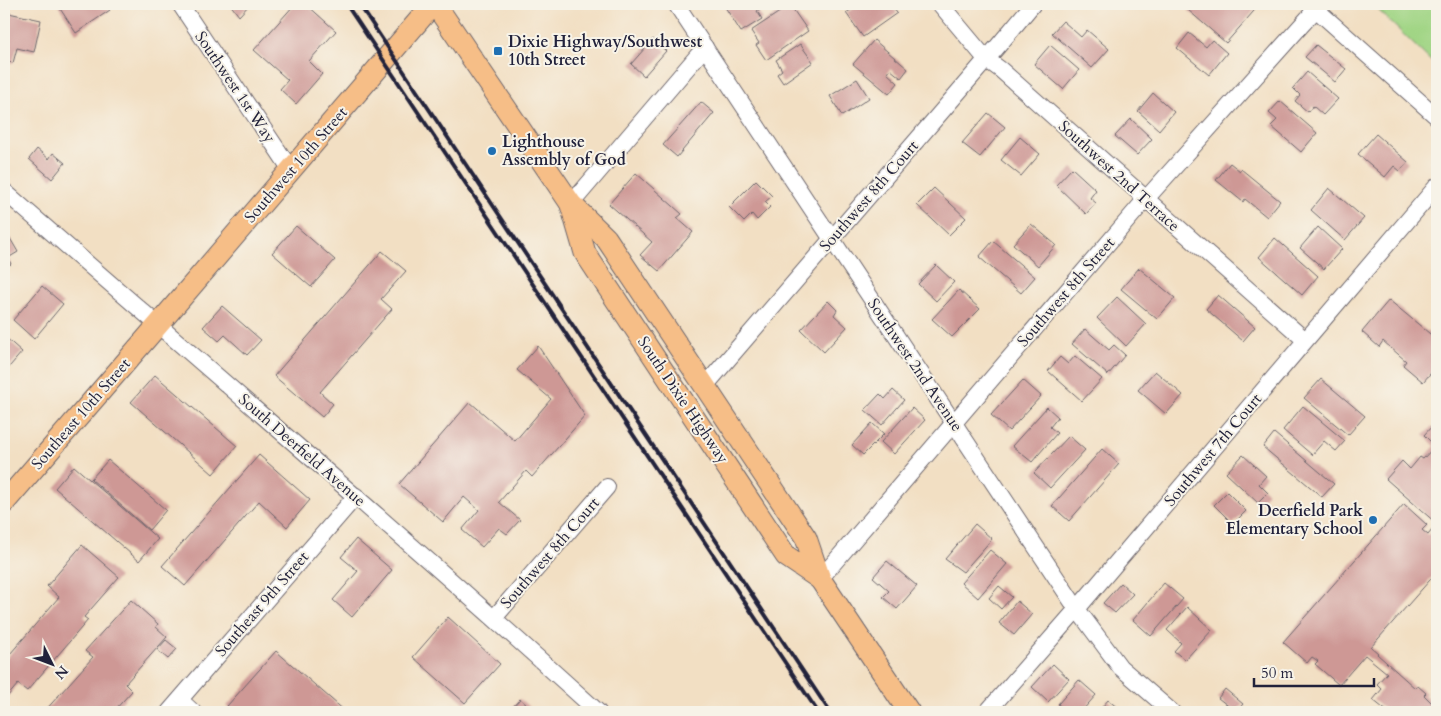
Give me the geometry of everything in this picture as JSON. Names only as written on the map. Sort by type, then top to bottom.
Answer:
[{"type":"main road","name":"Southwest 10th Street","points":[[158,325],[434,4]]},
{"type":"main road","name":"South Dixie Highway","points":[[434,4],[571,204],[606,238],[806,538],[820,578],[909,712]]},
{"type":"main road","name":"South Dixie Highway","points":[[571,204],[585,253],[786,556],[820,578]]},
{"type":"main road","name":"Southeast 10th Street","points":[[4,503],[158,325]]},
{"type":"street","name":"Southwest 1st Way","points":[[180,4],[291,170]]},
{"type":"street","name":"Southwest 2nd Avenue","points":[[676,4],[1077,609],[1120,667],[1172,712]]},
{"type":"street","name":"Southwest 2nd Terrace","points":[[940,4],[986,60],[1001,70],[1145,200],[1305,340]]},
{"type":"street","name":"Southwest 8th Court","points":[[705,386],[1033,4]]},
{"type":"street","points":[[1313,6],[1437,117]]},
{"type":"street","name":"Southwest 8th Street","points":[[820,578],[1313,6]]},
{"type":"street","points":[[571,204],[705,47]]},
{"type":"street","name":"Southwest 7th Court","points":[[987,712],[1437,186]]},
{"type":"street","name":"South Deerfield Avenue","points":[[4,191],[356,496],[598,712]]},
{"type":"street","name":"Southwest 8th Court","points":[[494,618],[607,487]]},
{"type":"street","name":"Southeast 9th Street","points":[[174,706],[356,496]]},
{"type":"street","points":[[174,706],[193,712]]},
{"type":"green space","points":[[1372,4],[1437,4],[1437,67]]},
{"type":"building","points":[[57,4],[106,4],[110,10],[76,33]]},
{"type":"building","points":[[230,4],[250,4],[239,16]]},
{"type":"building","points":[[295,4],[306,4],[336,31],[309,61],[322,74],[296,104],[280,89],[288,80],[254,50]]},
{"type":"building","points":[[730,4],[767,4],[757,11],[762,19],[741,32],[725,7]]},
{"type":"building","points":[[860,4],[890,4],[897,13],[863,37],[846,13]]},
{"type":"building","points":[[1194,4],[1260,4],[1226,43],[1188,10]]},
{"type":"building","points":[[790,5],[808,31],[766,60],[756,45],[759,43],[751,31]]},
{"type":"building","points":[[4,12],[41,20],[34,52],[17,48],[13,63],[4,61]]},
{"type":"building","points":[[1063,21],[1081,37],[1087,30],[1109,49],[1092,68],[1052,33]]},
{"type":"building","points":[[1189,33],[1206,47],[1212,40],[1227,53],[1209,75],[1177,48]]},
{"type":"building","points":[[653,39],[666,51],[644,76],[631,64]]},
{"type":"building","points":[[874,40],[908,69],[901,78],[890,69],[887,73],[898,83],[889,94],[853,64]]},
{"type":"building","points":[[800,44],[813,62],[783,83],[777,74],[782,70],[776,60]]},
{"type":"building","points":[[1050,45],[1079,70],[1063,89],[1034,64]]},
{"type":"building","points":[[1316,45],[1346,69],[1335,82],[1305,57]]},
{"type":"building","points":[[1307,72],[1338,99],[1323,115],[1313,106],[1308,112],[1295,101],[1300,95],[1293,88]]},
{"type":"building","points":[[857,79],[869,98],[842,116],[830,96]]},
{"type":"building","points":[[1153,93],[1174,112],[1159,130],[1138,111]]},
{"type":"building","points":[[1280,101],[1317,133],[1301,152],[1271,126],[1277,120],[1269,113]]},
{"type":"building","points":[[701,102],[714,113],[677,157],[663,145]]},
{"type":"building","points":[[988,113],[1005,127],[980,157],[962,143]]},
{"type":"building","points":[[1131,119],[1152,139],[1137,155],[1115,136]]},
{"type":"building","points":[[1376,134],[1408,162],[1400,171],[1394,166],[1385,177],[1358,154]]},
{"type":"building","points":[[1020,137],[1040,154],[1021,176],[1001,160]]},
{"type":"building","points":[[37,149],[49,159],[53,153],[65,163],[52,179],[29,159]]},
{"type":"building","points":[[1230,163],[1240,171],[1241,169],[1280,201],[1267,217],[1245,199],[1243,202],[1216,180]]},
{"type":"building","points":[[1072,168],[1096,190],[1090,198],[1096,203],[1086,214],[1056,185]]},
{"type":"building","points":[[636,173],[682,214],[677,218],[693,232],[659,271],[640,255],[652,242],[609,204]]},
{"type":"building","points":[[756,180],[772,196],[765,202],[770,207],[757,220],[752,214],[744,222],[729,207]]},
{"type":"building","points":[[934,188],[966,218],[949,235],[917,205]]},
{"type":"building","points":[[1329,188],[1364,218],[1345,240],[1311,210]]},
{"type":"building","points":[[1031,224],[1056,245],[1038,266],[1013,244]]},
{"type":"building","points":[[296,226],[335,260],[311,287],[272,253]]},
{"type":"building","points":[[1318,227],[1342,249],[1324,269],[1300,248]]},
{"type":"building","points":[[4,228],[18,252],[8,258],[11,264],[4,268]]},
{"type":"building","points":[[1275,238],[1318,276],[1302,295],[1259,257]]},
{"type":"building","points":[[993,241],[1035,277],[1021,293],[979,257]]},
{"type":"building","points":[[382,251],[406,271],[381,299],[392,309],[320,392],[333,404],[322,417],[274,376]]},
{"type":"building","points":[[936,265],[954,282],[936,301],[918,284]]},
{"type":"building","points":[[1139,268],[1175,298],[1157,319],[1121,289]]},
{"type":"building","points":[[42,286],[63,304],[34,339],[13,320]]},
{"type":"building","points":[[959,290],[980,309],[952,337],[932,319]]},
{"type":"building","points":[[1218,295],[1255,327],[1243,341],[1206,309]]},
{"type":"building","points":[[1117,297],[1146,324],[1126,346],[1097,318]]},
{"type":"building","points":[[1389,300],[1435,338],[1437,335],[1437,366],[1423,382],[1403,365],[1406,361],[1383,341],[1379,347],[1362,332]]},
{"type":"building","points":[[828,301],[837,310],[834,315],[847,327],[824,352],[801,330]]},
{"type":"building","points":[[222,306],[261,340],[247,355],[225,335],[219,341],[203,327]]},
{"type":"building","points":[[1085,329],[1109,350],[1114,345],[1125,355],[1108,375],[1072,344]]},
{"type":"building","points":[[4,336],[22,352],[4,373]]},
{"type":"building","points":[[538,346],[585,416],[532,477],[526,471],[499,502],[520,520],[507,534],[499,528],[482,547],[462,530],[479,510],[464,497],[443,522],[399,484],[470,402],[515,441],[551,399],[517,370]]},
{"type":"building","points":[[1075,356],[1102,379],[1082,401],[1048,371],[1060,357],[1068,364]]},
{"type":"building","points":[[1155,371],[1183,395],[1166,414],[1138,390]]},
{"type":"building","points":[[155,375],[237,446],[213,474],[131,402]]},
{"type":"building","points":[[1321,379],[1365,416],[1348,435],[1304,398]]},
{"type":"building","points":[[1023,380],[1041,396],[1009,431],[991,415]]},
{"type":"building","points":[[893,390],[904,400],[882,425],[865,410],[880,394],[885,399]]},
{"type":"building","points":[[1303,406],[1345,441],[1336,451],[1324,441],[1312,455],[1283,430]]},
{"type":"building","points":[[1047,407],[1058,417],[1050,427],[1057,433],[1032,462],[1012,446]]},
{"type":"building","points":[[912,408],[925,420],[894,454],[881,442]]},
{"type":"building","points":[[872,423],[884,434],[863,455],[852,445]]},
{"type":"building","points":[[1432,426],[1437,431],[1437,524],[1386,479],[1402,461],[1410,469],[1420,457],[1423,459],[1435,446],[1424,435]]},
{"type":"building","points":[[1274,433],[1334,484],[1322,497],[1263,447]]},
{"type":"building","points":[[1069,436],[1085,450],[1050,488],[1034,473]]},
{"type":"building","points":[[1102,449],[1119,464],[1069,521],[1052,506]]},
{"type":"building","points":[[259,455],[310,500],[287,527],[259,501],[185,586],[162,566]]},
{"type":"building","points":[[1243,455],[1266,476],[1259,484],[1268,493],[1258,503],[1226,473]]},
{"type":"building","points":[[108,460],[166,510],[149,530],[91,479]]},
{"type":"building","points":[[74,466],[158,539],[139,561],[55,488]]},
{"type":"building","points":[[1227,492],[1246,511],[1233,524],[1214,505]]},
{"type":"building","points":[[1404,504],[1427,525],[1422,530],[1428,535],[1437,524],[1437,572],[1371,647],[1415,688],[1418,686],[1426,693],[1424,695],[1432,703],[1437,697],[1437,712],[1388,712],[1373,700],[1382,689],[1377,684],[1387,673],[1365,655],[1339,685],[1315,664],[1318,661],[1312,657],[1307,663],[1283,642]]},
{"type":"building","points":[[975,524],[992,539],[963,572],[945,559]]},
{"type":"building","points":[[356,539],[392,570],[352,617],[333,600],[358,571],[341,557]]},
{"type":"building","points":[[82,545],[119,577],[84,617],[88,620],[27,691],[18,684],[7,697],[4,694],[4,661],[59,597],[47,586]]},
{"type":"building","points":[[990,550],[1007,564],[978,598],[961,583]]},
{"type":"building","points":[[887,561],[917,586],[897,609],[883,597],[889,591],[873,577]]},
{"type":"building","points":[[1121,583],[1133,594],[1115,613],[1103,603]]},
{"type":"building","points":[[1164,583],[1183,599],[1151,636],[1133,620]]},
{"type":"building","points":[[999,586],[1012,597],[1001,609],[989,598]]},
{"type":"building","points":[[131,600],[158,624],[156,627],[167,637],[125,684],[132,691],[113,712],[44,712],[93,657],[85,651]]},
{"type":"building","points":[[1017,601],[1032,614],[1014,635],[999,623]]},
{"type":"building","points":[[1187,607],[1212,630],[1185,660],[1174,651],[1181,643],[1167,630]]},
{"type":"building","points":[[448,617],[500,664],[465,703],[413,657]]},
{"type":"building","points":[[166,640],[177,649],[168,659],[157,650]]},
{"type":"building","points":[[276,651],[346,712],[234,712],[227,706]]},
{"type":"building","points":[[1053,664],[1069,679],[1048,702],[1032,687]]},
{"type":"building","points":[[1079,680],[1096,695],[1081,712],[1067,712],[1058,704]]},
{"type":"building","points":[[1225,689],[1243,704],[1236,712],[1218,698]]},
{"type":"building","points":[[520,699],[535,712],[508,712]]},
{"type":"building","points":[[1108,700],[1123,712],[1098,712]]},
{"type":"railway","points":[[346,4],[818,712]]},
{"type":"railway","points":[[359,4],[830,712]]},
{"type":"place","name":"Dixie Highway/Southwest 10th Street","points":[[498,51]]},
{"type":"place","name":"Lighthouse Assembly of God","points":[[492,151]]},
{"type":"place","name":"Deerfield Park Elementary School","points":[[1373,520]]}]
